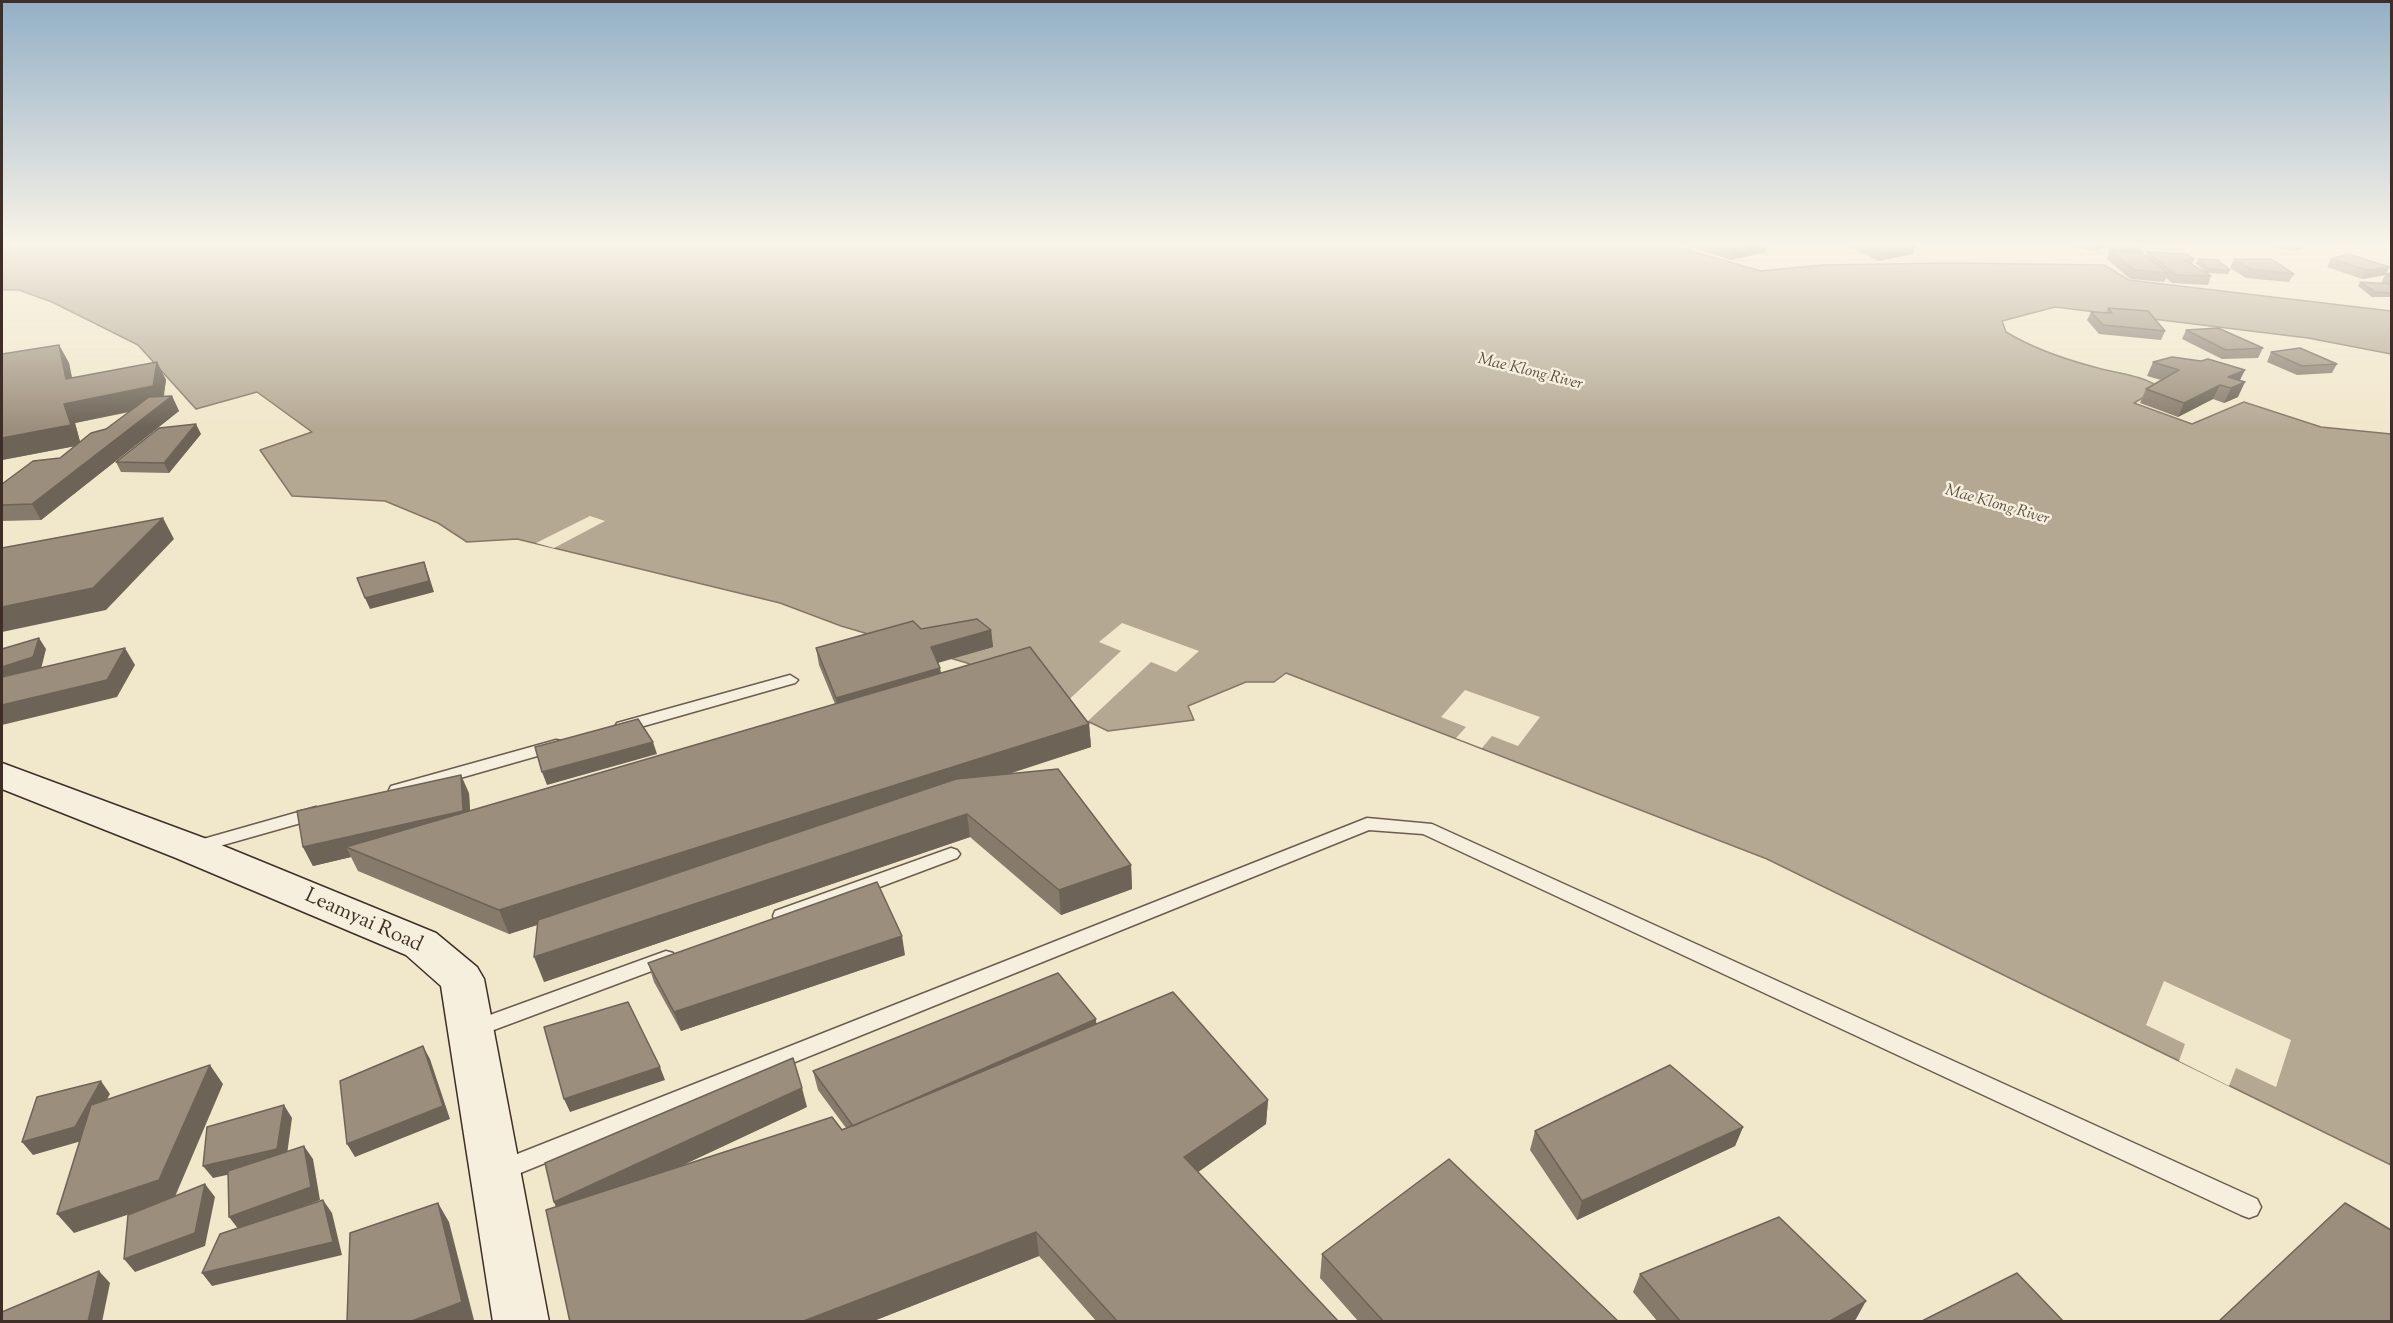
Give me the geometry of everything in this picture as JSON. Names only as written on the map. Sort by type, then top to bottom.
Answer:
[{"type":"street","name":"Leamyai Road","points":[[2,775],[190,848],[421,944],[462,979],[521,1322]]},
{"type":"lane","points":[[605,731],[790,680]]},
{"type":"lane","points":[[386,793],[571,741]]},
{"type":"lane","points":[[190,848],[328,809]]},
{"type":"lane","points":[[495,1173],[1367,824],[1426,828],[2249,1207]]},
{"type":"lane","points":[[761,924],[951,854]]},
{"type":"lane","points":[[471,1030],[683,952]]},
{"type":"water","name":"Mae Klong River","points":[[57,305],[2338,305],[2391,311],[2391,354],[2308,338],[2055,307],[2002,321],[2006,332],[2039,349],[2153,384],[2160,388],[2134,403],[2192,424],[2244,402],[2321,427],[2391,434],[2391,1165],[1767,859],[1286,673],[1274,682],[1246,682],[1188,706],[1194,720],[1108,731],[967,663],[841,626],[780,603],[517,539],[467,542],[438,523],[385,501],[292,496],[260,450],[312,432],[257,392],[196,409],[138,345]]},
{"type":"pier","points":[[590,516],[605,521],[554,548],[536,543]]},
{"type":"pier","points":[[1122,623],[1199,651],[1176,672],[1151,662],[1088,721],[1060,708],[1121,651],[1099,642]]},
{"type":"pier","points":[[1465,690],[1540,717],[1518,746],[1492,736],[1482,748],[1456,738],[1466,727],[1441,717]]},
{"type":"pier","points":[[2164,981],[2291,1040],[2276,1087],[2236,1068],[2229,1086],[2179,1061],[2185,1044],[2146,1025]]},
{"type":"building","points":[[2108,308],[2148,311],[2165,331],[2103,325],[2091,312],[2112,313]]},
{"type":"building","points":[[2218,328],[2263,348],[2226,350],[2186,330]]},
{"type":"building","points":[[59,345],[66,379],[157,362],[153,386],[64,404],[71,425],[2,438],[2,354]]},
{"type":"building","points":[[2300,348],[2337,364],[2302,366],[2271,352]]},
{"type":"building","points":[[2172,357],[2201,361],[2208,359],[2245,370],[2228,377],[2245,382],[2231,388],[2220,385],[2184,403],[2146,389],[2179,370],[2153,362]]},
{"type":"building","points":[[172,396],[32,504],[2,505],[2,484],[33,461],[60,458],[91,433],[106,429],[149,397]]},
{"type":"building","points":[[196,424],[164,463],[116,462],[159,428]]},
{"type":"building","points":[[163,518],[93,588],[2,607],[2,548]]},
{"type":"building","points":[[424,562],[429,581],[365,598],[357,578]]},
{"type":"building","points":[[977,619],[991,630],[931,647],[940,668],[836,698],[816,648],[913,621],[921,629]]},
{"type":"building","points":[[39,638],[33,657],[2,667],[2,649]]},
{"type":"building","points":[[1030,647],[1089,724],[499,910],[346,847]]},
{"type":"building","points":[[125,648],[107,680],[2,705],[2,677]]},
{"type":"building","points":[[638,719],[653,742],[542,772],[535,747]]},
{"type":"building","points":[[1058,769],[1131,865],[1059,890],[967,814],[534,957],[538,920],[956,779]]},
{"type":"building","points":[[461,775],[463,811],[303,847],[297,811]]},
{"type":"building","points":[[877,882],[902,936],[674,1012],[648,963]]},
{"type":"building","points":[[1058,973],[1096,1019],[853,1126],[813,1071]]},
{"type":"building","points":[[1173,992],[1268,1100],[1184,1157],[1339,1322],[1118,1322],[1036,1232],[801,1322],[570,1322],[546,1210],[832,1117],[842,1130]]},
{"type":"building","points":[[628,1002],[660,1067],[564,1099],[544,1027]]},
{"type":"building","points":[[423,1046],[443,1106],[347,1144],[340,1081]]},
{"type":"building","points":[[793,1058],[802,1088],[554,1202],[545,1163]]},
{"type":"building","points":[[210,1065],[159,1180],[57,1214],[91,1105]]},
{"type":"building","points":[[1670,1065],[1743,1127],[1582,1201],[1535,1131]]},
{"type":"building","points":[[101,1081],[75,1127],[22,1142],[37,1097]]},
{"type":"building","points":[[284,1105],[277,1149],[203,1166],[207,1127]]},
{"type":"building","points":[[304,1146],[311,1187],[229,1217],[228,1171]]},
{"type":"building","points":[[1449,1159],[1619,1322],[1384,1322],[1322,1254]]},
{"type":"building","points":[[205,1184],[195,1233],[124,1259],[128,1215]]},
{"type":"building","points":[[323,1200],[333,1242],[202,1273],[220,1234]]},
{"type":"building","points":[[438,1203],[462,1302],[409,1322],[347,1322],[350,1233]]},
{"type":"building","points":[[2345,1203],[2391,1230],[2391,1322],[2218,1322]]},
{"type":"building","points":[[1779,1217],[1866,1301],[1828,1322],[1681,1322],[1640,1274]]},
{"type":"building","points":[[99,1271],[88,1322],[2,1322],[2,1312]]},
{"type":"building","points":[[2017,1273],[2064,1322],[1920,1322]]}]
